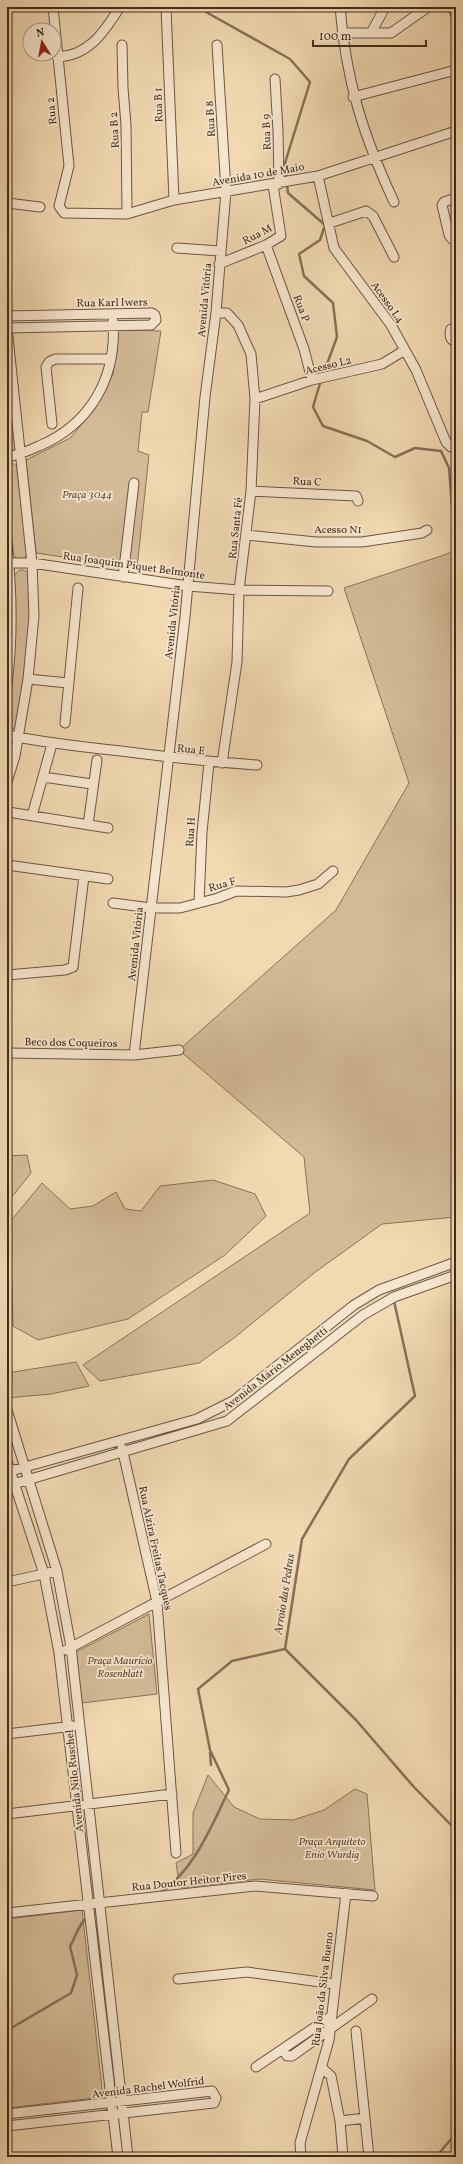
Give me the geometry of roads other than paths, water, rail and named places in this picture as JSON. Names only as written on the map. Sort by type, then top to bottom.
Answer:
[{"type":"street","name":"Rua 2","points":[[53,7],[54,22]]},
{"type":"street","points":[[62,57],[69,56],[88,48],[110,23],[120,7]]},
{"type":"street","points":[[340,7],[342,33],[353,97],[373,157],[394,202]]},
{"type":"street","points":[[371,33],[385,7]]},
{"type":"street","points":[[342,33],[391,33],[428,7]]},
{"type":"street","points":[[453,7],[456,16]]},
{"type":"street","name":"Rua B 1","points":[[166,8],[174,200]]},
{"type":"street","name":"Rua B 2","points":[[122,45],[126,125],[127,214]]},
{"type":"street","name":"Rua B 8","points":[[217,45],[226,191]]},
{"type":"street","name":"Rua 2","points":[[58,62],[69,166],[59,206],[61,210]]},
{"type":"street","points":[[353,97],[456,70]]},
{"type":"street","name":"Rua B 9","points":[[275,79],[282,183]]},
{"type":"street","name":"Avenida 10 de Maio","points":[[61,210],[64,213],[127,214],[174,200],[318,176],[456,131]]},
{"type":"street","name":"Acesso L4","points":[[318,176],[330,223],[334,248],[391,325],[416,370],[446,442],[451,446],[456,446]]},
{"type":"street","name":"Rua M","points":[[219,264],[280,238],[282,234],[282,183]]},
{"type":"street","name":"Avenida Vitória","points":[[134,1055],[188,586],[205,397],[216,313],[226,191]]},
{"type":"street","points":[[454,240],[449,235],[442,205],[444,202],[456,198]]},
{"type":"street","points":[[7,204],[40,207]]},
{"type":"street","points":[[330,223],[359,212],[369,213],[377,223],[389,251],[394,257]]},
{"type":"street","name":"Rua P","points":[[266,245],[304,349],[312,380]]},
{"type":"street","points":[[177,248],[220,251]]},
{"type":"street","name":"Rua Karl Iwers","points":[[7,316],[152,313],[155,315],[156,320],[152,325],[7,328]]},
{"type":"street","name":"Rua Santa Fé","points":[[216,313],[227,313],[238,325],[245,338],[254,366],[256,399],[251,491],[247,535],[239,590],[237,662],[222,763]]},
{"type":"street","points":[[7,456],[19,455],[50,442],[77,424],[97,395],[107,375],[111,359],[113,326],[112,314]]},
{"type":"street","points":[[456,327],[451,329],[450,334],[451,339],[456,342]]},
{"type":"street","points":[[7,328],[19,455],[32,563],[34,616],[28,679],[18,737],[7,782]]},
{"type":"street","name":"Acesso L2","points":[[256,399],[312,380],[382,364],[405,350]]},
{"type":"street","points":[[52,424],[47,364],[55,359],[111,359]]},
{"type":"street","points":[[123,577],[134,483]]},
{"type":"street","name":"Rua C","points":[[251,491],[356,496],[358,501]]},
{"type":"street","name":"Acesso N1","points":[[247,535],[316,542],[362,542],[422,533],[427,530]]},
{"type":"street","points":[[7,545],[9,563],[10,657],[7,684]]},
{"type":"street","name":"Rua Joaquim Piquet Belmonte","points":[[9,563],[32,563],[188,586],[239,590],[328,591]]},
{"type":"street","points":[[65,723],[78,588]]},
{"type":"street","points":[[28,679],[68,683]]},
{"type":"street","name":"Rua E","points":[[7,735],[52,744],[209,763],[257,765]]},
{"type":"street","points":[[32,816],[52,744]]},
{"type":"street","points":[[88,825],[96,760]]},
{"type":"street","name":"Rua H","points":[[199,903],[202,832],[209,763]]},
{"type":"street","points":[[43,777],[92,784]]},
{"type":"street","points":[[8,812],[108,828]]},
{"type":"street","points":[[7,865],[108,879]]},
{"type":"street","name":"Rua F","points":[[113,903],[151,908],[180,908],[236,891],[286,892],[299,890],[318,884],[333,871]]},
{"type":"street","points":[[7,976],[65,970],[73,967],[75,961],[84,876]]},
{"type":"street","name":"Beco dos Coqueiros","points":[[7,1053],[134,1055],[179,1050]]},
{"type":"street","name":"Avenida Mário Meneghetti","points":[[9,1472],[198,1419],[233,1401],[354,1305],[379,1290],[456,1262]]},
{"type":"street","name":"Avenida Mário Meneghetti","points":[[11,1485],[227,1421],[363,1315],[394,1296],[456,1275]]},
{"type":"street","points":[[379,1290],[385,1302]]},
{"type":"street","points":[[299,1349],[306,1359]]},
{"type":"street","points":[[221,1407],[227,1421]]},
{"type":"street","name":"Avenida Nilo Ruschel","points":[[7,1410],[26,1467],[57,1571],[71,1648],[128,2157]]},
{"type":"street","name":"Rua Alzira Freitas Tacques","points":[[120,1441],[157,1602],[176,1853]]},
{"type":"street","name":"Avenida Nilo Ruschel","points":[[7,1462],[11,1485],[44,1574],[59,1654],[118,2157]]},
{"type":"street","points":[[59,1654],[266,1544]]},
{"type":"street","points":[[7,1582],[57,1571]]},
{"type":"street","points":[[7,1734],[80,1725]]},
{"type":"street","points":[[7,1814],[172,1794]]},
{"type":"street","name":"Rua Doutor Heitor Pires","points":[[7,1913],[256,1886],[373,1896]]},
{"type":"street","name":"Rua João da Silva Bueno","points":[[301,2157],[300,2143],[329,2040],[330,2017],[346,1893]]},
{"type":"street","points":[[178,1979],[247,1972],[335,1984]]},
{"type":"street","points":[[99,1998],[110,1997]]},
{"type":"street","points":[[283,2049],[284,2054],[287,2056],[292,2056],[372,1999]]},
{"type":"street","points":[[256,2068],[330,2017]]},
{"type":"street","points":[[356,2031],[369,2157]]},
{"type":"street","points":[[321,2067],[331,2076],[340,2121],[343,2157]]},
{"type":"street","name":"Avenida Rachel Wolfrid","points":[[7,2114],[212,2091],[216,2098],[214,2103],[7,2126]]},
{"type":"street","points":[[340,2121],[365,2118]]},
{"type":"waterway","name":"Arroio das Pedras","points":[[197,7],[290,59],[310,82],[285,163],[287,179]]},
{"type":"waterway","name":"Arroio das Pedras","points":[[287,184],[288,193],[325,225],[320,240],[299,254],[304,276],[333,303],[337,337],[323,375]]},
{"type":"waterway","name":"Arroio das Pedras","points":[[321,380],[313,407],[323,426],[367,441],[395,457],[415,448],[441,451],[449,468],[456,557]]},
{"type":"waterway","name":"Arroio das Pedras","points":[[285,1649],[302,1539],[349,1459],[415,1396],[394,1301]]},
{"type":"waterway","points":[[285,1649],[356,1720],[413,1786],[456,1830]]},
{"type":"waterway","name":"Arroio das Pedras","points":[[160,1893],[183,1872],[192,1860],[208,1833],[229,1790],[210,1750],[198,1689],[232,1661],[285,1649]]},
{"type":"waterway","name":"Arroio das Pedras","points":[[210,1753],[211,1765]]},
{"type":"waterway","name":"Arroio das Pedras","points":[[7,2032],[71,1993],[77,1975],[70,1946],[82,1922],[88,1917]]},
{"type":"waterway","points":[[436,2157],[456,2133]]},
{"type":"park label","name":"Praça 3044","points":[[87,494]]},
{"type":"park label","name":"Praça Maurício Rosenblatt","points":[[120,1666]]},
{"type":"park label","name":"Praça Arquiteto Enio Wurdig","points":[[332,1847]]}]
